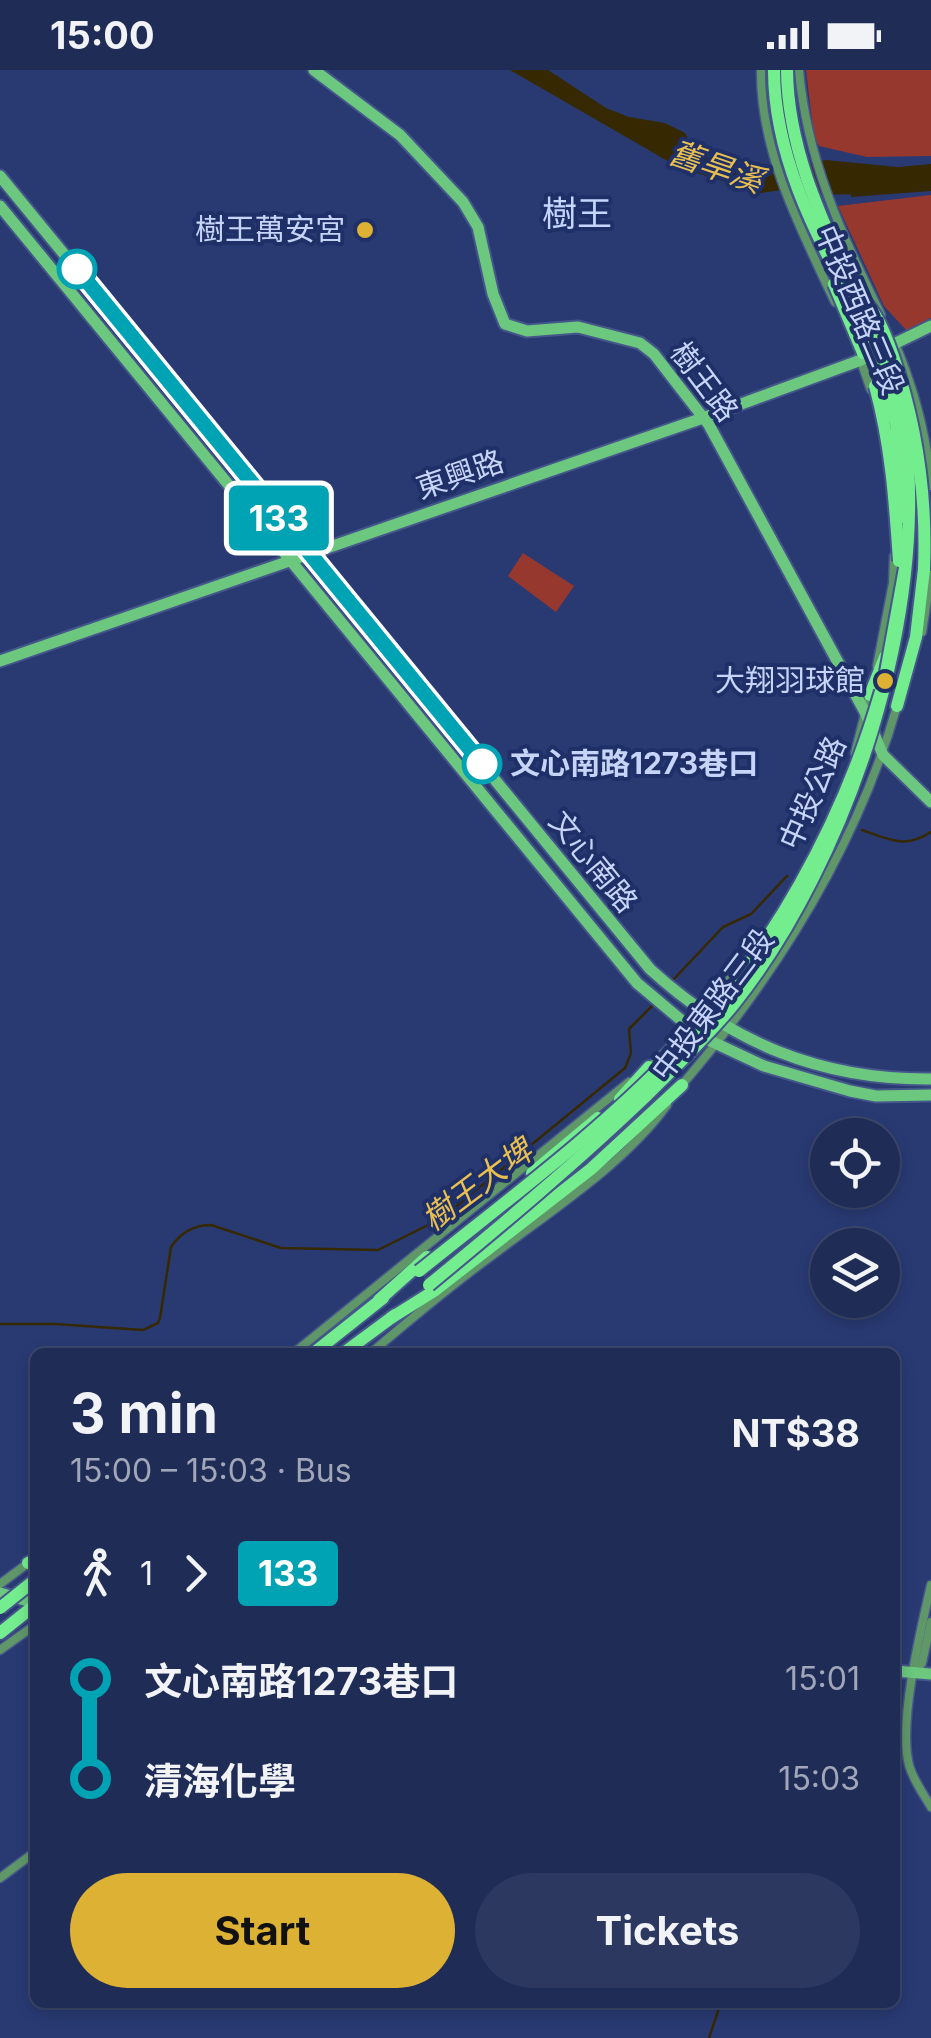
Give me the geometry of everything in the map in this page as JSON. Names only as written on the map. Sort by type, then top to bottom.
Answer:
[{"type":"main road","name":"中投公路","points":[[319,1348],[563,1156],[676,1052],[773,930],[830,828],[876,706],[890,658],[906,563],[906,519],[896,423],[855,308],[822,248],[796,188],[778,118],[774,70]]},
{"type":"main road","name":"中投公路","points":[[353,1348],[566,1172],[678,1065],[722,1016],[779,938],[840,828],[884,710],[912,585],[915,522],[904,427],[893,386],[803,162],[787,89],[787,70]]},
{"type":"main road","points":[[822,248],[869,366],[886,426],[894,484],[899,561],[886,657],[870,696]]},
{"type":"main road","points":[[856,294],[873,309],[889,346],[918,444],[923,480],[927,572],[916,636],[896,706]]},
{"type":"main road","points":[[379,1300],[619,1100],[649,1068]]},
{"type":"main road","points":[[391,1318],[434,1292],[591,1168],[682,1085]]},
{"type":"main road","points":[[0,1608],[30,1584]]},
{"type":"main road","points":[[0,1633],[30,1608]]},
{"type":"street","name":"樹王路","points":[[314,70],[400,135],[463,202],[478,227],[493,294],[505,324],[527,331],[578,327],[640,342],[668,370],[703,418],[866,712],[883,755],[931,802]]},
{"type":"street","name":"中投西路三段","points":[[299,1348],[649,1068],[689,1028],[743,963],[774,917],[827,819],[850,766],[870,696],[893,583],[895,506],[882,424],[861,360],[794,217],[771,138],[761,70]]},
{"type":"street","points":[[799,70],[809,140],[835,218],[896,344],[912,388],[928,454],[931,486]]},
{"type":"street","name":"文心南路","points":[[0,176],[650,970],[728,1029],[785,1055],[826,1069],[882,1079],[931,1079]]},
{"type":"street","name":"文心南路","points":[[0,206],[637,983],[689,1028],[764,1066],[824,1086],[876,1096],[931,1096]]},
{"type":"street","name":"東興路","points":[[0,661],[703,418],[861,360],[931,326]]},
{"type":"street","name":"中投東路三段","points":[[377,1348],[452,1285],[560,1204],[658,1118],[782,953],[850,832],[883,755],[896,706]]},
{"type":"street","points":[[827,819],[830,835],[842,838],[850,832]]},
{"type":"street","points":[[0,1584],[30,1562]]},
{"type":"street","points":[[931,1586],[913,1661],[907,1752],[911,1770],[931,1807]]},
{"type":"street","points":[[0,1593],[30,1602]]},
{"type":"street","points":[[914,1672],[922,1663],[931,1622]]},
{"type":"street","points":[[0,1650],[30,1630]]},
{"type":"street","points":[[20,1639],[30,1637]]},
{"type":"street","points":[[900,1671],[931,1674]]},
{"type":"street","points":[[0,1878],[30,1856]]},
{"type":"shaded area","points":[[806,70],[931,70],[931,156],[867,157],[819,146],[814,137]]},
{"type":"shaded area","points":[[931,195],[931,318],[907,331],[884,306],[838,206]]},
{"type":"shaded area","points":[[523,553],[574,586],[556,612],[508,576]]},
{"type":"water","name":"舊旱溪","points":[[510,70],[548,70],[606,108],[629,117],[665,123],[685,133],[694,150],[757,173],[826,160],[898,167],[931,164],[931,191],[851,197],[859,184],[848,181],[760,193],[678,167]]},
{"type":"waterway","name":"舊旱溪","points":[[812,188],[876,187]]},
{"type":"waterway","name":"樹王大埤","points":[[862,830],[905,841],[931,832]]},
{"type":"waterway","name":"樹王大埤","points":[[672,981],[723,927],[751,914],[787,876]]},
{"type":"waterway","name":"樹王大埤","points":[[0,1324],[143,1330],[158,1323],[171,1247],[184,1233],[199,1226],[211,1225],[281,1248],[378,1250],[442,1218],[625,1068],[631,1053],[629,1029],[655,1003]]},
{"type":"waterway","points":[[709,2038],[719,2008]]},
{"type":"bus line","name":"133","points":[[77,269],[482,764]]},
{"type":"place","name":"樹王萬安宮","points":[[365,230]]},
{"type":"place","name":"大翔羽球館","points":[[885,681]]},
{"type":"place","name":"文心南路1273巷口","points":[[482,764]]},
{"type":"district","name":"樹王","points":[[577,214]]}]
